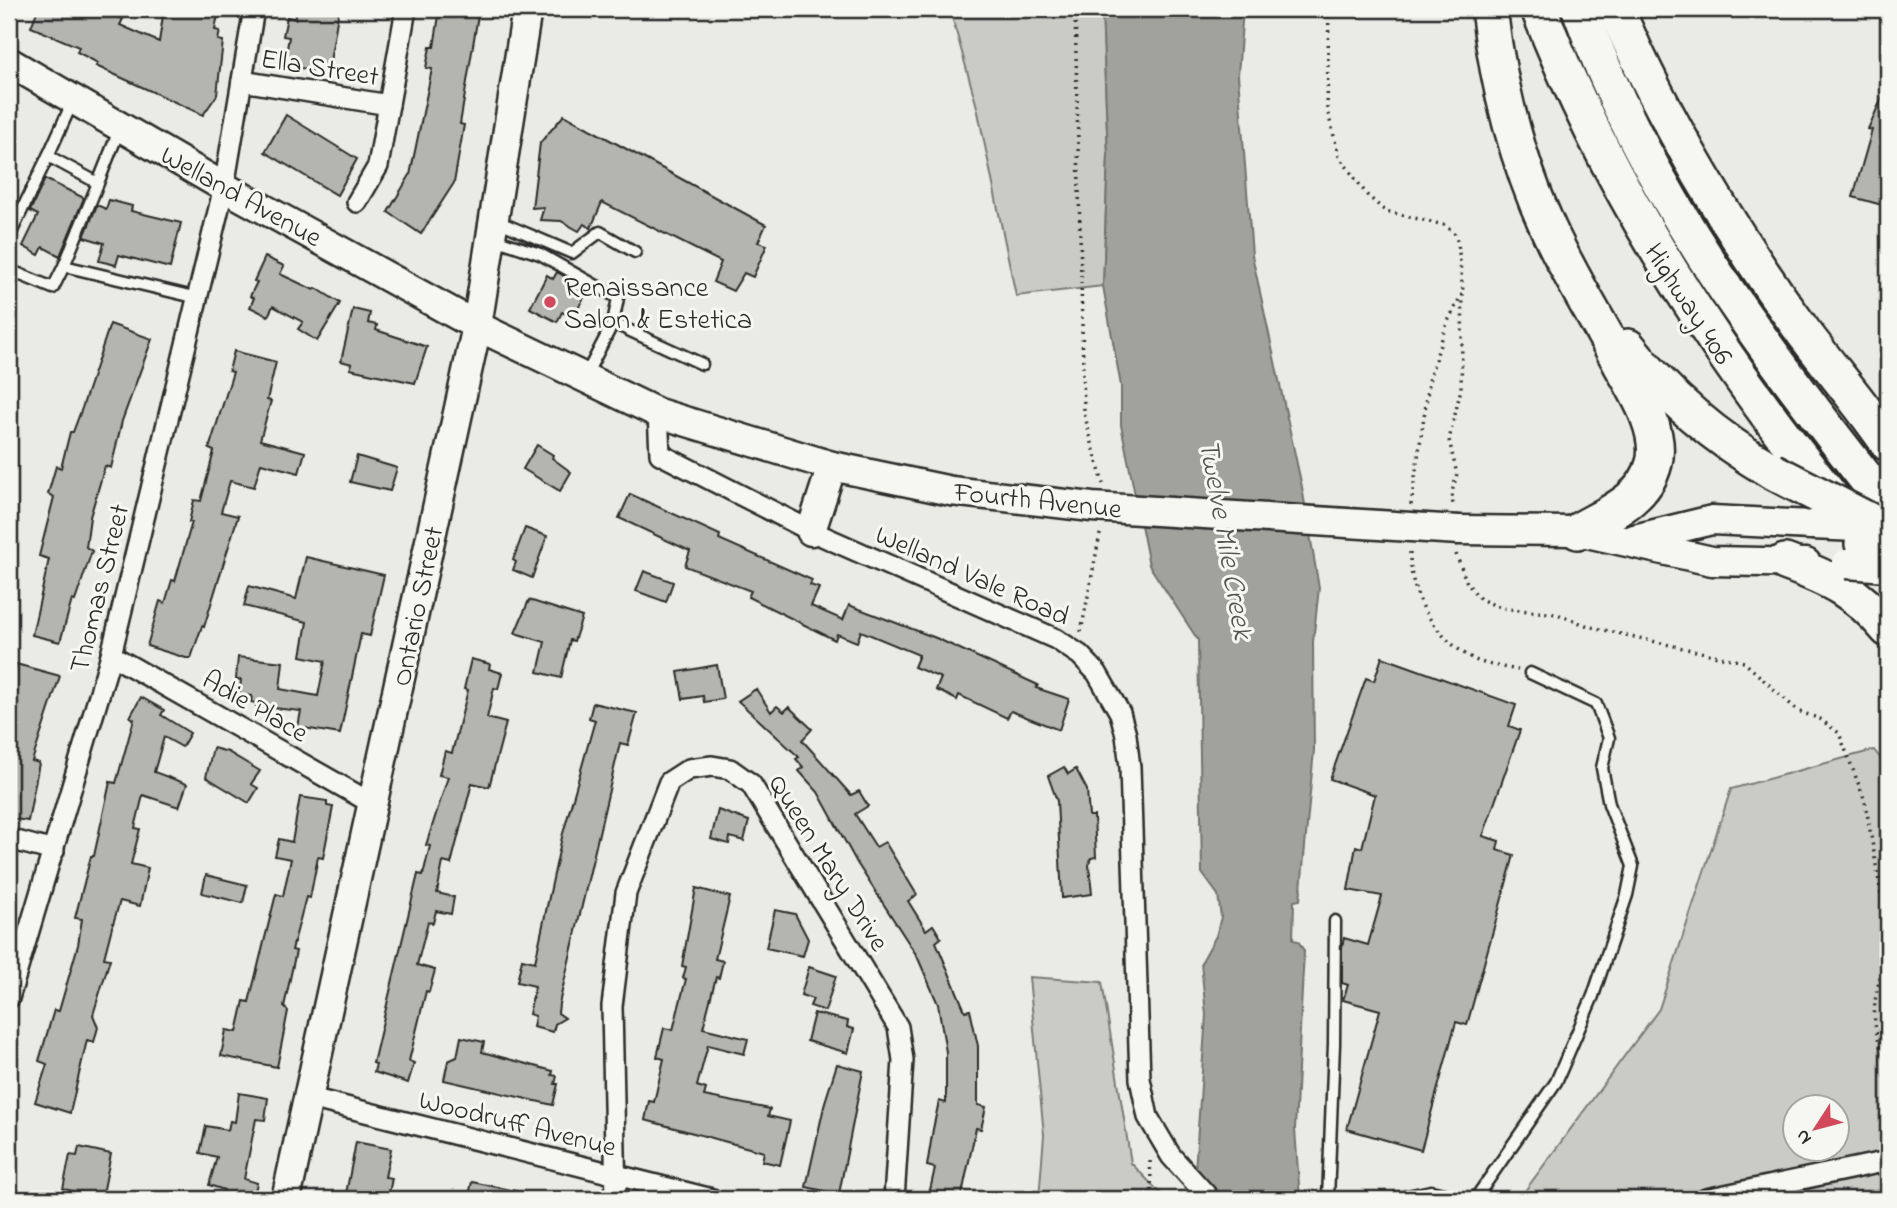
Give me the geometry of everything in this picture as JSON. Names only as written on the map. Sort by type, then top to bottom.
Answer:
[{"type":"highway","points":[[1489,9],[1501,88],[1521,160],[1549,232],[1643,407],[1655,453],[1646,482],[1633,498],[1578,531]]},
{"type":"highway","name":"Highway 406","points":[[1539,9],[1578,106],[1606,163],[1674,281],[1742,382],[1877,543]]},
{"type":"highway","name":"Highway 406","points":[[1580,9],[1631,123],[1686,227],[1781,368],[1877,543]]},
{"type":"highway","points":[[1616,9],[1668,112],[1759,268],[1803,332],[1878,424],[1888,443]]},
{"type":"highway","points":[[1571,272],[1660,384],[1712,431],[1877,543]]},
{"type":"highway","points":[[1812,525],[1877,543]]},
{"type":"highway","points":[[1785,562],[1877,543]]},
{"type":"highway","points":[[1785,562],[1848,589],[1860,598],[1888,629]]},
{"type":"main road","name":"Ontario Street","points":[[286,1199],[477,326],[527,9]]},
{"type":"main road","name":"Welland Avenue","points":[[9,62],[224,187],[477,326]]},
{"type":"main road","name":"Fourth Avenue","points":[[477,326],[658,413],[832,466],[951,491],[1092,507],[1459,530],[1578,531],[1712,561],[1785,562]]},
{"type":"main road","points":[[811,531],[832,466]]},
{"type":"main road","name":"Fourth Avenue","points":[[1628,541],[1712,520],[1812,525]]},
{"type":"street","name":"Thomas Street","points":[[9,998],[111,655],[224,187],[254,9]]},
{"type":"street","points":[[357,202],[379,166],[406,9]]},
{"type":"street","name":"Ella Street","points":[[242,81],[389,105]]},
{"type":"street","name":"Welland Vale Road","points":[[658,413],[660,454],[811,531],[1056,639],[1080,655],[1111,694],[1126,735],[1130,767],[1140,1079],[1148,1117],[1171,1156],[1210,1199]]},
{"type":"street","name":"Adie Place","points":[[111,655],[373,804]]},
{"type":"street","name":"Queen Mary Drive","points":[[616,1199],[612,1006],[626,893],[669,782],[689,769],[712,766],[730,769],[751,784],[898,1027],[903,1060],[894,1199]]},
{"type":"street","points":[[9,839],[54,851]]},
{"type":"street","name":"Woodruff Avenue","points":[[310,1098],[712,1199]]},
{"type":"street","points":[[1706,1199],[1888,1161]]},
{"type":"lane","points":[[9,237],[74,100]]},
{"type":"lane","points":[[9,270],[53,288],[120,126]]},
{"type":"lane","points":[[48,156],[98,183]]},
{"type":"lane","points":[[492,229],[572,253],[600,232],[635,252]]},
{"type":"lane","points":[[492,229],[618,298],[613,323],[585,378]]},
{"type":"lane","points":[[64,266],[198,298]]},
{"type":"lane","points":[[613,323],[702,364]]},
{"type":"lane","points":[[1475,1199],[1556,1082],[1593,996],[1627,895],[1633,866],[1609,804],[1602,768],[1609,738],[1596,704],[1530,673]]},
{"type":"lane","points":[[1328,1199],[1334,1044],[1335,920]]},
{"type":"lane","points":[[1393,1199],[1430,1195],[1465,1199]]},
{"type":"path","points":[[1076,9],[1084,413],[1103,493]]},
{"type":"path","points":[[1327,109],[1329,9]]},
{"type":"path","points":[[1080,655],[1081,617],[1104,518]]},
{"type":"path","points":[[1888,950],[1873,1002],[1876,1038],[1888,1067]]},
{"type":"shaded area","points":[[950,9],[1102,9],[1108,155],[1103,286],[1016,296],[977,107]]},
{"type":"shaded area","points":[[1874,750],[1888,768],[1888,1199],[1519,1199],[1659,1009],[1731,789]]},
{"type":"shaded area","points":[[1029,977],[1102,982],[1131,1163],[1166,1199],[1039,1199],[1044,1135]]},
{"type":"water","name":"Twelve Mile Creek","points":[[1102,9],[1243,9],[1238,75],[1252,255],[1302,487],[1319,588],[1313,642],[1314,750],[1300,900],[1294,901],[1293,940],[1298,941],[1304,951],[1295,1129],[1300,1199],[1193,1199],[1206,1015],[1201,963],[1216,936],[1221,917],[1218,895],[1202,873],[1198,640],[1149,565],[1121,425],[1121,386],[1103,286],[1108,155]]},
{"type":"building","points":[[38,9],[120,9],[116,16],[123,19],[120,25],[159,42],[164,9],[219,9],[215,30],[220,31],[218,40],[223,41],[217,95],[203,115],[96,66],[98,63],[77,52],[79,47],[31,27]]},
{"type":"building","points":[[297,9],[339,9],[328,73],[284,65],[289,37],[283,36],[287,17],[295,19]]},
{"type":"building","points":[[440,9],[479,9],[460,124],[464,125],[454,183],[421,234],[388,212],[410,175],[432,69],[426,68],[430,47],[434,47]]},
{"type":"building","points":[[1888,84],[1888,184],[1882,205],[1853,197],[1872,130],[1868,129]]},
{"type":"building","points":[[286,115],[357,159],[337,195],[265,152]]},
{"type":"building","points":[[564,115],[766,225],[758,242],[767,245],[753,277],[744,273],[733,291],[713,282],[721,262],[602,202],[591,228],[584,224],[579,231],[561,221],[540,220],[544,207],[532,208],[540,143]]},
{"type":"building","points":[[45,179],[84,198],[60,256],[43,247],[39,255],[23,246],[38,215],[30,211]]},
{"type":"building","points":[[109,200],[132,206],[131,211],[181,223],[170,268],[119,255],[116,265],[99,261],[104,243],[84,237],[97,205],[106,209]]},
{"type":"building","points":[[265,257],[284,266],[280,274],[314,290],[316,288],[340,303],[317,341],[298,329],[303,322],[273,306],[268,316],[250,307],[254,298],[250,296],[257,282],[254,281]]},
{"type":"building","points":[[557,272],[588,290],[573,318],[562,312],[557,322],[530,308],[547,275],[553,279]]},
{"type":"building","points":[[353,309],[370,313],[368,323],[377,325],[376,330],[427,347],[415,383],[350,369],[352,364],[341,361]]},
{"type":"building","points":[[110,324],[152,339],[122,421],[111,468],[105,466],[90,517],[86,547],[92,551],[75,601],[72,600],[60,642],[32,635],[49,559],[39,556],[54,497],[48,494],[56,466],[61,468],[70,432],[73,432],[82,408]]},
{"type":"building","points":[[234,351],[276,362],[267,400],[271,401],[260,440],[305,452],[299,473],[261,463],[254,487],[230,481],[221,512],[238,516],[204,627],[202,626],[191,658],[186,658],[147,646],[160,601],[165,603],[172,580],[175,581],[192,522],[189,522],[194,500],[201,501],[214,451],[209,449],[233,372],[229,371]]},
{"type":"building","points":[[537,445],[553,455],[552,458],[571,472],[560,491],[523,469]]},
{"type":"building","points":[[357,456],[397,468],[390,491],[350,482]]},
{"type":"building","points":[[630,494],[720,535],[719,539],[812,580],[810,585],[819,588],[811,606],[843,620],[849,605],[936,638],[1038,685],[1036,688],[1069,699],[1059,730],[1011,711],[1007,718],[959,695],[957,700],[936,690],[941,678],[914,667],[919,655],[861,631],[857,642],[837,634],[835,640],[748,597],[751,591],[685,566],[690,551],[619,518]]},
{"type":"building","points":[[525,528],[547,536],[532,578],[513,570],[516,562],[513,560]]},
{"type":"building","points":[[306,557],[384,575],[370,636],[361,634],[340,734],[298,727],[301,711],[256,706],[256,703],[251,702],[252,696],[239,695],[241,680],[236,679],[238,657],[283,662],[280,689],[318,696],[325,661],[301,656],[307,622],[244,606],[249,586],[296,599]]},
{"type":"building","points":[[644,571],[673,582],[666,602],[636,591]]},
{"type":"building","points":[[529,600],[582,617],[574,641],[570,640],[561,678],[538,672],[545,642],[515,633]]},
{"type":"building","points":[[1382,657],[1516,705],[1509,726],[1520,730],[1483,836],[1499,841],[1497,850],[1514,855],[1467,1025],[1456,1022],[1421,1150],[1347,1129],[1380,1010],[1343,1000],[1348,985],[1342,983],[1342,947],[1344,938],[1368,945],[1382,896],[1348,890],[1356,846],[1362,848],[1375,795],[1330,779],[1366,678],[1374,681]]},
{"type":"building","points":[[471,659],[490,664],[489,669],[502,673],[498,689],[494,688],[487,718],[506,723],[489,787],[472,783],[451,864],[443,862],[437,893],[454,897],[451,914],[436,911],[433,923],[428,922],[417,965],[435,970],[429,992],[426,991],[409,1061],[414,1063],[408,1083],[374,1072],[376,1064],[373,1063],[418,874],[423,875],[430,846],[426,845],[448,777],[439,775],[445,751],[452,753],[468,690],[464,689]]},
{"type":"building","points":[[16,664],[60,676],[32,761],[39,763],[28,821],[9,818],[9,686]]},
{"type":"building","points":[[717,665],[723,699],[704,702],[703,696],[683,699],[678,672]]},
{"type":"building","points":[[756,689],[771,712],[777,706],[784,712],[789,707],[812,729],[802,740],[851,795],[859,791],[868,806],[855,814],[876,847],[885,842],[917,895],[908,901],[926,930],[933,925],[941,938],[936,942],[965,1011],[970,1010],[978,1046],[978,1105],[986,1107],[981,1129],[976,1128],[961,1199],[928,1199],[935,1168],[927,1166],[933,1129],[939,1101],[946,1103],[946,1052],[938,1004],[917,956],[857,863],[818,792],[799,771],[803,767],[796,759],[799,757],[738,701]]},
{"type":"building","points":[[141,697],[164,710],[161,715],[190,733],[182,747],[164,737],[154,772],[187,784],[179,807],[143,795],[135,828],[140,829],[131,864],[148,868],[140,906],[120,901],[104,958],[110,959],[93,1015],[98,1027],[94,1042],[87,1040],[70,1113],[35,1102],[47,1064],[39,1061],[54,1010],[59,1011],[78,945],[82,919],[75,918],[91,856],[94,856],[110,782],[116,783],[134,719],[130,717]]},
{"type":"building","points":[[593,703],[637,713],[628,745],[620,743],[559,1004],[558,1013],[565,1018],[555,1024],[553,1032],[533,1027],[535,1016],[529,1014],[535,986],[517,982],[522,959],[535,962],[562,837],[595,720],[589,718]]},
{"type":"building","points":[[213,748],[228,752],[260,771],[251,784],[258,788],[249,803],[206,777]]},
{"type":"building","points":[[1064,767],[1068,774],[1076,769],[1087,790],[1089,816],[1094,816],[1096,857],[1091,858],[1089,865],[1092,894],[1062,898],[1057,801],[1048,776]]},
{"type":"building","points":[[300,797],[327,801],[327,806],[333,807],[323,858],[318,857],[310,898],[306,897],[292,950],[296,951],[284,1007],[288,1011],[277,1067],[221,1056],[226,1030],[237,1032],[244,1001],[249,1002],[276,894],[283,896],[291,859],[275,856],[279,839],[292,842]]},
{"type":"building","points":[[718,810],[749,821],[744,841],[730,837],[729,844],[711,839]]},
{"type":"building","points":[[206,875],[247,885],[243,903],[202,893]]},
{"type":"building","points":[[696,888],[730,897],[715,959],[723,961],[719,978],[716,977],[703,1028],[748,1039],[744,1054],[708,1045],[697,1086],[706,1089],[704,1096],[770,1109],[768,1116],[790,1121],[780,1165],[762,1161],[764,1152],[645,1120],[649,1101],[654,1102],[664,1059],[657,1057],[664,1028],[673,1030],[686,979],[683,978],[686,967],[682,966]]},
{"type":"building","points":[[775,910],[795,914],[808,939],[803,956],[766,948]]},
{"type":"building","points":[[809,967],[836,976],[825,1011],[810,1006],[813,999],[801,995]]},
{"type":"building","points":[[814,1013],[848,1021],[847,1027],[854,1029],[848,1053],[807,1041]]},
{"type":"building","points":[[461,1037],[484,1042],[482,1052],[553,1071],[552,1075],[557,1076],[555,1084],[558,1084],[553,1105],[444,1080],[448,1061],[457,1057]]},
{"type":"building","points":[[837,1064],[863,1071],[839,1194],[806,1187],[825,1102]]},
{"type":"building","points":[[239,1093],[268,1098],[265,1120],[256,1119],[244,1179],[257,1183],[253,1199],[223,1194],[224,1190],[209,1185],[217,1157],[200,1153],[206,1126],[228,1130],[230,1121],[235,1122]]},
{"type":"building","points":[[356,1142],[391,1149],[385,1177],[392,1178],[388,1199],[345,1199]]},
{"type":"building","points":[[79,1147],[111,1154],[102,1199],[81,1199],[82,1193],[63,1189],[70,1155],[77,1156]]},
{"type":"building","points":[[472,1182],[521,1192],[520,1199],[468,1199]]},
{"type":"place","name":"Renaissance Salon & Estetica","points":[[550,302]]}]
